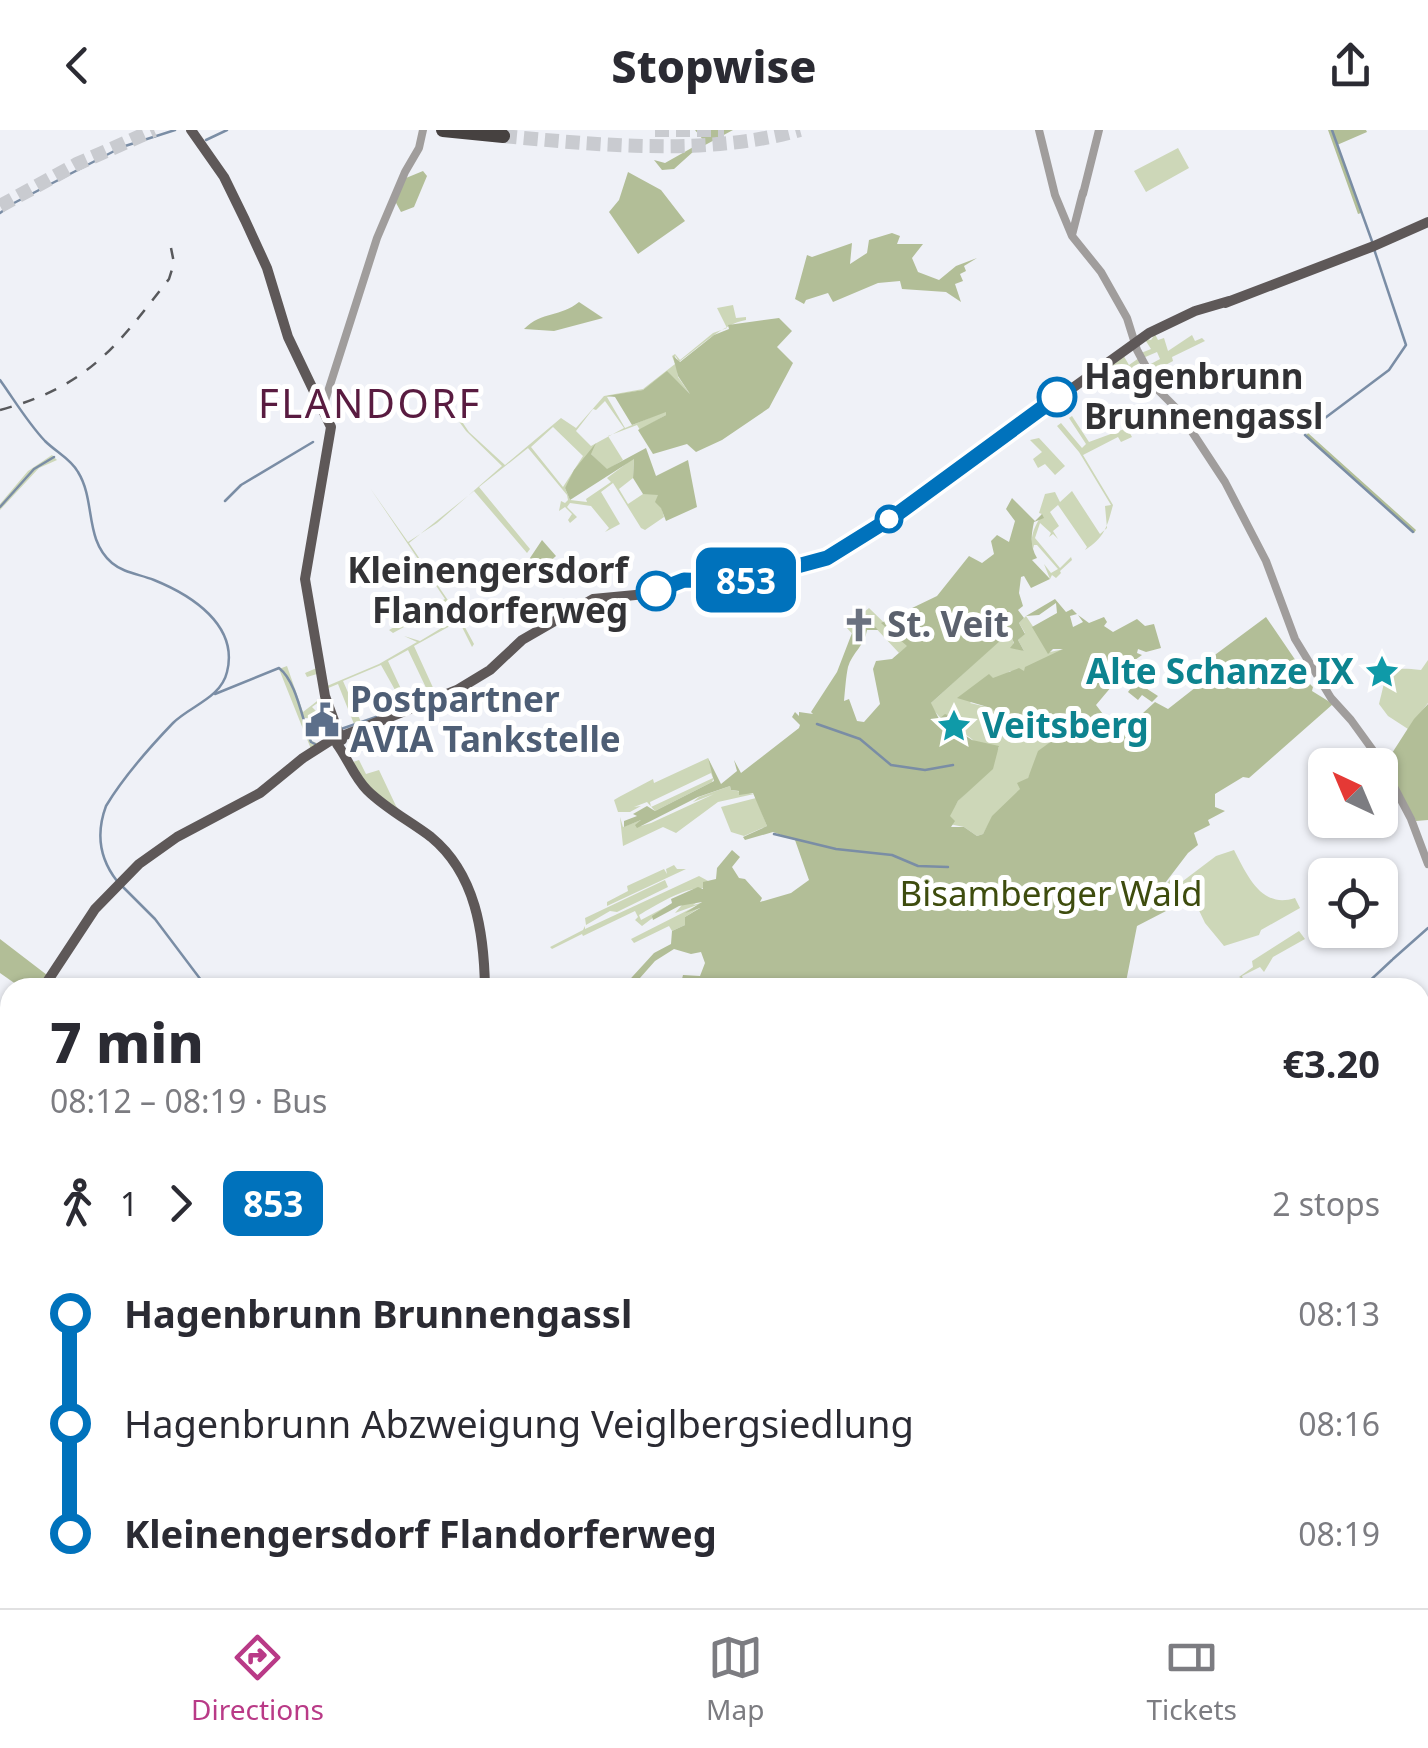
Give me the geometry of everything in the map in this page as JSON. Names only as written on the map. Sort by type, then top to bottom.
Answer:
[{"type":"highway","points":[[443,130],[503,136]]},
{"type":"main road","points":[[191,130],[224,176],[259,250],[284,326],[332,428],[305,588],[336,740],[368,790],[435,840],[465,880],[483,936],[485,978]]},
{"type":"main road","points":[[50,978],[92,913],[118,883],[163,846],[260,793],[302,758],[457,690],[492,669],[520,642],[592,600],[646,594],[684,580],[740,582],[836,554],[1134,342],[1189,313],[1374,246],[1428,222]]},
{"type":"street","points":[[1039,130],[1055,195],[1130,325],[1134,342],[1160,391],[1177,409],[1225,482],[1266,562],[1295,639],[1380,760],[1411,819],[1428,864]]},
{"type":"street","points":[[1072,226],[1099,130]]},
{"type":"street","points":[[322,407],[377,238],[418,150],[422,132]]},
{"type":"green space","points":[[695,130],[733,130],[694,151],[674,169],[662,170],[654,160],[665,163],[704,141]]},
{"type":"green space","points":[[1328,130],[1367,132],[1337,145],[1361,213],[1358,214]]},
{"type":"green space","points":[[1178,148],[1189,168],[1146,192],[1134,171]]},
{"type":"green space","points":[[423,171],[427,176],[414,207],[401,212],[395,201],[406,178]]},
{"type":"green space","points":[[628,172],[661,190],[685,221],[638,254],[609,212],[619,200]]},
{"type":"green space","points":[[892,233],[900,236],[897,244],[923,244],[912,258],[918,272],[939,280],[956,266],[977,258],[964,266],[966,271],[960,274],[963,281],[955,284],[961,302],[946,292],[902,289],[900,281],[878,283],[833,302],[828,293],[804,304],[795,299],[807,255],[812,257],[852,243],[850,264],[867,253],[869,240]]},
{"type":"green space","points":[[579,302],[603,318],[554,331],[524,329],[538,319]]},
{"type":"green space","points":[[733,305],[736,318],[746,320],[727,327],[717,308]]},
{"type":"green space","points":[[779,318],[792,331],[777,347],[793,363],[769,408],[722,440],[696,452],[687,444],[653,454],[638,430],[666,412],[632,425],[615,397],[607,396],[643,390],[667,371],[690,394],[678,376],[673,356],[680,362],[714,335],[729,329],[728,325]]},
{"type":"green space","points":[[723,330],[679,362],[675,355],[678,377],[690,394],[667,372],[643,390],[607,397],[625,428],[666,411],[666,415],[640,430],[637,425],[612,434],[624,428],[605,401],[593,409],[576,431],[591,446],[608,437],[623,460],[607,470],[590,453],[596,444],[565,488],[570,500],[587,502],[611,482],[607,478],[634,458],[633,478],[619,489],[628,504],[643,494],[658,494],[664,517],[645,530],[613,483],[601,492],[620,524],[605,532],[609,528],[591,506],[570,503],[567,507],[577,517],[570,523],[572,514],[565,507],[559,511],[561,501],[568,500],[567,495],[528,448],[479,487],[530,549],[527,553],[474,491],[468,496],[502,466],[466,431],[441,397],[444,395],[469,432],[505,465],[561,418],[576,428],[604,396],[643,389],[675,364],[672,356],[675,354],[680,360],[713,333]],"holes":[[[553,427],[583,456],[563,487],[531,447]]]},
{"type":"green space","points":[[1155,334],[1158,340],[1164,338],[1168,351],[1192,335],[1195,341],[1205,341],[1172,357],[1173,361],[1151,373],[1147,366],[1160,359],[1157,352],[1143,358],[1141,353],[1151,349],[1144,338],[1151,340]]},
{"type":"green space","points":[[1122,353],[1129,365],[1139,358],[1141,362],[1104,389],[1100,378],[1111,370],[1107,363]]},
{"type":"green space","points":[[1072,416],[1089,442],[1127,428],[1132,437],[1121,442],[1118,437],[1083,455],[1113,505],[1107,525],[1105,506],[1111,505],[1079,452],[1057,426],[1061,423],[1082,448],[1086,444],[1069,418]]},
{"type":"green space","points":[[1308,433],[1416,530],[1414,533],[1305,436]]},
{"type":"green space","points":[[1039,438],[1065,466],[1055,475],[1045,464],[1038,468],[1033,459],[1042,452],[1030,440]]},
{"type":"green space","points":[[596,443],[591,454],[607,469],[646,448],[656,476],[688,460],[697,507],[666,521],[655,502],[658,495],[643,494],[633,478],[634,459],[570,500],[565,488]]},
{"type":"green space","points":[[52,455],[57,460],[39,468],[0,510],[0,504],[28,471]]},
{"type":"green space","points":[[370,488],[408,542],[420,534],[409,543],[460,618],[474,644],[472,647],[459,621],[414,646],[435,692],[429,694],[408,650],[388,661],[408,704],[404,706],[381,665],[343,681],[361,722],[354,724],[338,684],[326,689],[327,686],[379,664],[417,642],[404,636],[420,641],[458,618],[446,604],[393,633],[389,630],[445,599]]},
{"type":"green space","points":[[1072,491],[1100,534],[1105,530],[1085,550],[1087,547],[1058,505],[1050,512],[1059,526],[1053,531],[1058,539],[1053,534],[1049,537],[1051,533],[1040,523],[1035,538],[1060,568],[1071,557],[1072,560],[1056,578],[1052,575],[1050,579],[1044,564],[1051,573],[1058,569],[1037,545],[1033,549],[1033,535],[1045,494],[1055,492],[1060,502]]},
{"type":"green space","name":"Bisamberger Wald","points":[[1012,498],[1035,521],[1042,514],[1044,518],[1034,522],[1032,541],[1037,558],[1032,560],[1050,579],[1031,588],[1021,577],[1019,593],[1023,606],[1018,610],[1024,618],[1019,623],[1025,634],[1018,640],[1024,651],[1010,648],[1014,643],[1011,636],[1001,640],[931,703],[939,719],[945,714],[957,719],[956,729],[972,740],[999,746],[993,769],[958,801],[950,816],[955,821],[951,827],[964,827],[977,836],[983,834],[992,816],[1020,789],[1017,783],[1028,778],[1038,751],[1053,740],[1008,725],[991,708],[957,698],[989,674],[993,678],[1019,668],[1024,671],[1063,649],[1053,649],[1048,654],[1032,627],[1057,613],[1056,603],[1039,615],[1026,616],[1055,599],[1066,612],[1072,609],[1077,614],[1070,616],[1073,627],[1083,622],[1078,615],[1089,623],[1104,617],[1104,626],[1113,632],[1137,619],[1145,626],[1154,624],[1161,648],[1146,652],[1138,649],[1137,653],[1142,655],[1115,674],[1117,680],[1096,705],[1119,735],[1155,702],[1168,709],[1205,680],[1204,663],[1266,617],[1296,661],[1283,675],[1291,679],[1300,674],[1313,687],[1312,691],[1333,704],[1249,778],[1243,777],[1215,794],[1215,807],[1225,811],[1194,833],[1198,845],[1156,895],[1165,903],[1166,911],[1137,926],[1127,978],[682,978],[700,976],[705,963],[701,952],[691,954],[674,949],[655,961],[640,978],[631,978],[654,953],[671,944],[672,931],[685,925],[685,917],[700,908],[685,913],[702,902],[679,906],[653,920],[652,916],[672,903],[671,899],[698,887],[703,889],[703,882],[716,879],[717,868],[732,850],[740,857],[732,867],[762,898],[760,902],[791,893],[809,880],[795,840],[773,832],[745,840],[743,837],[767,826],[753,793],[739,795],[730,786],[698,797],[637,828],[635,825],[641,820],[624,827],[624,821],[647,806],[655,811],[714,781],[708,758],[721,784],[737,771],[734,760],[741,773],[799,728],[792,717],[795,712],[799,716],[799,712],[813,714],[837,672],[852,633],[858,638],[871,622],[878,630],[867,630],[850,662],[844,701],[849,699],[857,721],[864,722],[880,704],[873,669],[876,661],[892,659],[907,646],[881,623],[937,596],[969,556],[982,563],[994,554],[991,541],[997,535],[1009,542],[1015,521],[1006,509]]},
{"type":"green space","points":[[542,540],[556,556],[547,564],[559,583],[553,585],[540,567],[532,577],[524,567]]},
{"type":"green space","points":[[869,608],[908,646],[899,653],[871,623],[857,639],[846,627]]},
{"type":"green space","points":[[1026,616],[1050,652],[1064,649],[1024,671],[1010,671],[970,703],[991,708],[1015,728],[1055,740],[1040,752],[1024,785],[983,834],[977,836],[964,827],[944,823],[958,801],[987,772],[999,747],[978,742],[980,749],[942,719],[930,704],[1001,639],[1011,635],[1015,647],[1024,651],[1018,640],[1025,633],[1019,623]]},
{"type":"green space","points":[[1428,660],[1428,703],[1408,729],[1388,716],[1379,704],[1384,684],[1393,670],[1421,670]]},
{"type":"green space","points":[[287,666],[303,712],[321,698],[317,674],[307,677],[305,673],[319,667],[326,705],[323,699],[312,707],[318,713],[303,718],[312,741],[321,745],[311,749],[279,669]]},
{"type":"green space","points":[[1124,674],[1158,696],[1152,702],[1142,695],[1138,700],[1120,680]]},
{"type":"green space","points":[[1428,704],[1428,820],[1416,821],[1398,788],[1395,748]]},
{"type":"green space","points":[[708,758],[715,775],[712,782],[655,811],[651,807],[713,778],[711,773],[650,802],[651,806],[647,802],[630,812],[618,812],[614,800],[653,779],[654,783]]},
{"type":"green space","points":[[359,760],[366,774],[379,770],[396,806],[406,817],[373,793],[350,763]]},
{"type":"green space","points":[[730,786],[731,790],[754,794],[718,802],[676,833],[663,827],[623,846],[620,817],[623,827],[641,820],[641,826]]},
{"type":"green space","points":[[756,798],[767,826],[744,836],[731,832],[721,807]]},
{"type":"green space","points":[[1234,850],[1257,888],[1274,899],[1295,898],[1300,908],[1261,930],[1259,935],[1224,946],[1205,923],[1194,900],[1189,905],[1169,907],[1158,895],[1172,877],[1183,881],[1216,856]]},
{"type":"green space","points":[[674,865],[686,869],[607,906],[607,902],[628,891],[627,886],[664,869],[667,874],[666,869]]},
{"type":"green space","points":[[699,876],[710,882],[639,915],[641,920],[671,904],[642,926],[635,920],[635,911],[550,947],[585,926]]},
{"type":"green space","points":[[665,880],[668,887],[586,925],[585,918]]},
{"type":"green space","points":[[715,890],[693,905],[710,901],[685,917],[685,925],[672,931],[669,926],[634,943],[631,939],[700,904],[675,913],[682,905]]},
{"type":"green space","points":[[1299,931],[1305,939],[1273,957],[1264,972],[1260,967],[1239,977],[1253,967],[1252,961]]},
{"type":"green space","points":[[0,939],[47,975],[7,978],[0,973]]},
{"type":"waterway","points":[[14,203],[122,147],[175,130]]},
{"type":"waterway","points":[[206,140],[227,130]]},
{"type":"waterway","points":[[1332,130],[1373,244]]},
{"type":"waterway","points":[[0,213],[11,205]]},
{"type":"waterway","points":[[1305,433],[1389,370],[1406,345],[1374,249]]},
{"type":"waterway","points":[[0,380],[39,434],[78,472],[103,553],[122,569],[168,586],[197,603],[219,626],[226,640],[229,655],[224,681],[173,723],[106,806],[101,845],[117,881]]},
{"type":"waterway","points":[[1305,435],[1413,532]]},
{"type":"waterway","points":[[225,501],[241,485],[313,442]]},
{"type":"waterway","points":[[0,507],[34,469],[54,457]]},
{"type":"waterway","points":[[215,694],[279,668],[290,682],[315,744]]},
{"type":"waterway","points":[[341,729],[376,717]]},
{"type":"waterway","points":[[817,724],[860,739],[891,765],[925,770],[953,765]]},
{"type":"waterway","points":[[774,834],[836,849],[892,855],[918,866],[948,867]]},
{"type":"waterway","points":[[123,887],[155,919],[199,978]]},
{"type":"waterway","points":[[1393,959],[1428,928]]},
{"type":"waterway","points":[[1373,978],[1392,960]]},
{"type":"tunnel","points":[[0,206],[77,164],[154,130]]},
{"type":"tunnel","points":[[655,130],[724,130]]},
{"type":"tunnel","points":[[503,136],[614,145],[691,146],[800,130]]},
{"type":"railway","points":[[0,410],[31,400],[79,376],[116,344],[169,279],[174,263],[171,248]]},
{"type":"bus line","name":"853","points":[[656,591],[684,580],[738,582],[827,558],[896,515],[1057,397]]},
{"type":"place","name":"Hagenbrunn Brunnengassl","points":[[1057,397]]},
{"type":"place","name":"Kleinengersdorf Flandorferweg","points":[[656,591]]},
{"type":"place","name":"St. Veit","points":[[859,625]]},
{"type":"place","name":"Alte Schanze IX","points":[[1382,672]]},
{"type":"place","name":"Postpartner AVIA Tankstelle","points":[[322,720]]},
{"type":"place","name":"Veitsberg","points":[[954,726]]},
{"type":"district","name":"FLANDORF","points":[[370,404]]}]
